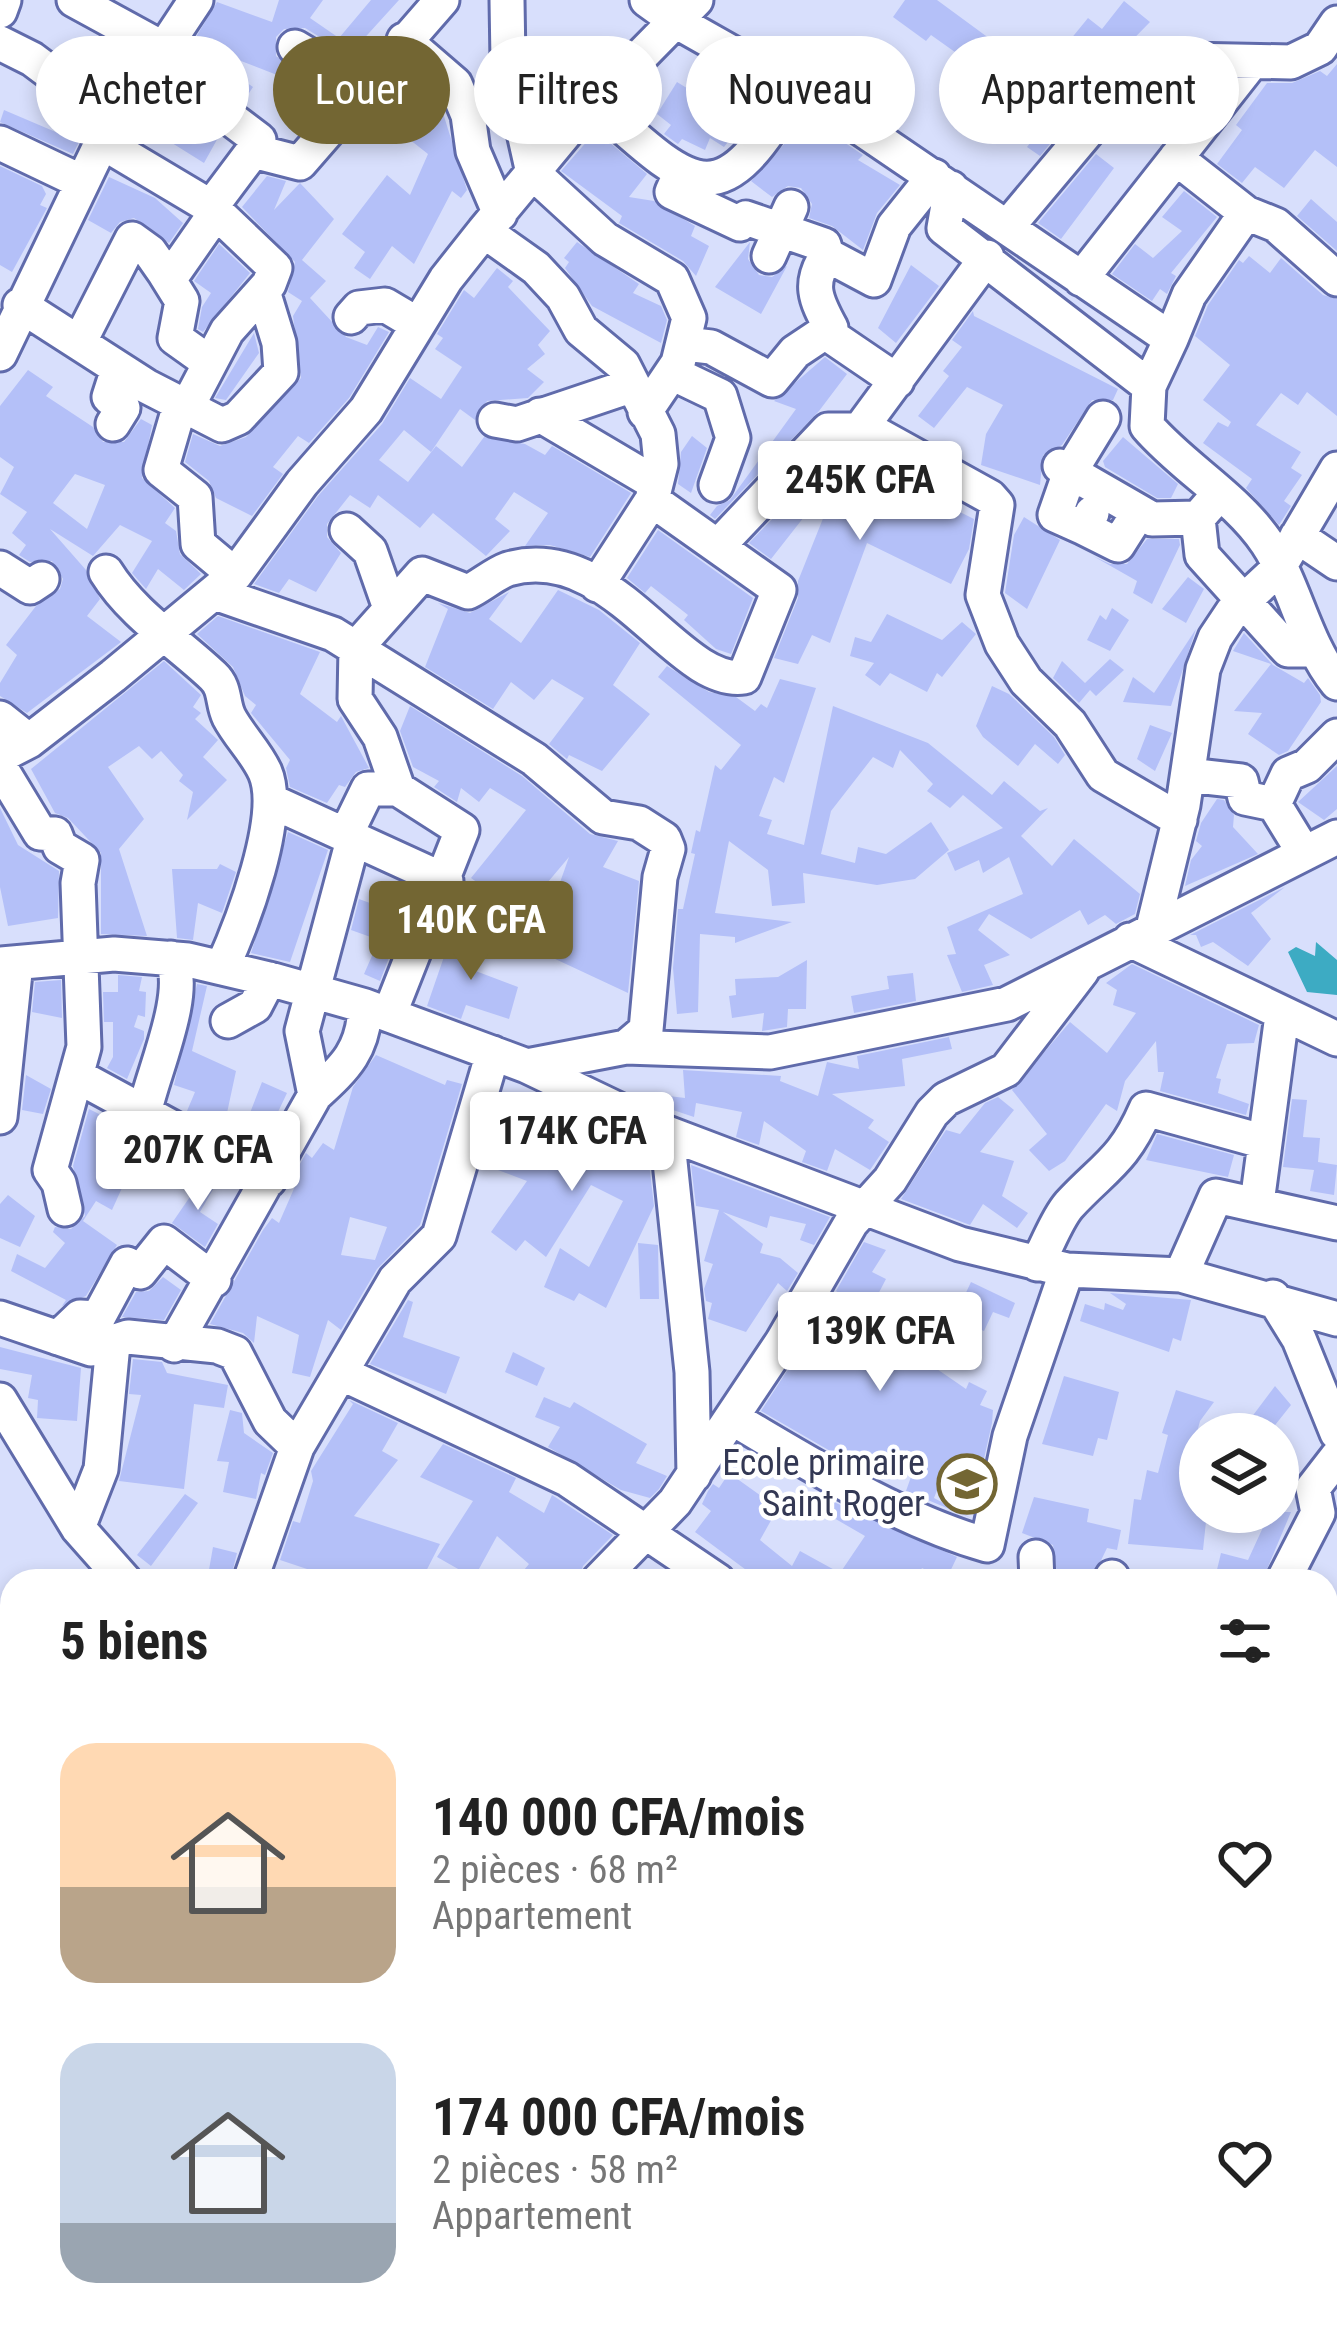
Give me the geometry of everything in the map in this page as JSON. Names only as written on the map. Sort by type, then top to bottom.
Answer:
[{"type":"street","points":[[0,11],[4,0]]},
{"type":"street","points":[[74,0],[130,36]]},
{"type":"street","points":[[171,36],[196,0]]},
{"type":"street","points":[[408,36],[442,0]]},
{"type":"street","points":[[507,0],[508,61],[533,173],[605,239],[674,281],[689,318],[679,358]]},
{"type":"street","points":[[647,0],[687,12],[722,36]]},
{"type":"street","points":[[662,36],[687,12]]},
{"type":"street","points":[[1008,226],[1134,76],[1186,60],[1291,62],[1320,48],[1337,23]]},
{"type":"street","points":[[0,43],[36,63]]},
{"type":"street","points":[[1082,279],[1251,63]]},
{"type":"street","points":[[450,80],[468,116],[492,223],[550,282],[581,330],[623,365],[662,449],[654,491],[597,585]]},
{"type":"street","points":[[173,286],[256,152],[259,140],[249,131]]},
{"type":"street","points":[[0,142],[82,182]]},
{"type":"street","points":[[0,354],[102,144]]},
{"type":"street","points":[[125,144],[221,214],[275,268],[263,291],[236,318],[183,407],[161,470],[195,497],[198,544],[225,584],[356,648],[520,749],[603,817],[639,823],[665,841],[646,1030],[626,1047]]},
{"type":"street","points":[[256,152],[300,164],[317,144]]},
{"type":"street","points":[[0,718],[14,749],[225,584],[302,483],[366,410],[417,324],[558,144]]},
{"type":"street","points":[[646,144],[680,172],[726,178],[757,144]]},
{"type":"street","points":[[884,144],[1171,339]]},
{"type":"street","points":[[1176,158],[1246,213],[1276,225],[1337,279]]},
{"type":"street","points":[[680,172],[672,192],[740,224],[746,218],[824,245],[827,255],[874,280],[885,221],[942,182]]},
{"type":"street","points":[[942,182],[944,227],[1149,386]]},
{"type":"street","points":[[1246,213],[1189,295],[1149,386],[1147,426],[1208,507],[1265,539],[1315,650],[1337,683]]},
{"type":"street","points":[[79,343],[131,239],[150,252],[173,286],[176,338],[210,362]]},
{"type":"street","points":[[495,420],[506,426],[540,415],[639,399],[679,358],[711,347],[772,380],[795,352],[831,328],[814,296],[815,273],[827,255]]},
{"type":"street","points":[[861,428],[987,257]]},
{"type":"street","points":[[20,305],[183,407],[229,423],[274,385],[282,364],[263,291]]},
{"type":"street","points":[[352,317],[359,308],[385,305],[417,324]]},
{"type":"street","points":[[825,332],[897,381]]},
{"type":"street","points":[[679,358],[720,396],[733,438],[716,485]]},
{"type":"street","points":[[113,424],[123,408],[109,397],[118,369]]},
{"type":"street","points":[[398,789],[380,737],[355,699],[356,648],[422,574],[468,592],[506,570],[544,565],[597,585],[711,672],[744,677],[780,594],[654,491],[540,415]]},
{"type":"street","points":[[1103,418],[1065,469],[1055,515],[1118,545],[1138,512]]},
{"type":"street","points":[[719,545],[819,434],[861,428],[997,505],[983,595],[1002,644],[1026,681],[1061,713],[1103,775],[1180,820]]},
{"type":"street","points":[[1065,469],[1152,519],[1208,507]]},
{"type":"street","points":[[1141,934],[1180,820],[1203,670],[1215,638],[1278,569],[1337,469]]},
{"type":"street","points":[[1084,528],[1103,491]]},
{"type":"street","points":[[1208,507],[1202,555],[1288,650],[1315,650]]},
{"type":"street","points":[[346,530],[370,551],[390,608]]},
{"type":"street","points":[[1297,536],[1337,562]]},
{"type":"street","points":[[0,568],[30,587],[42,579]]},
{"type":"street","points":[[106,572],[222,686],[227,714],[266,773],[271,801],[249,907],[222,968]]},
{"type":"street","points":[[1274,804],[1288,774],[1307,766],[1337,736]]},
{"type":"street","points":[[0,767],[40,833],[55,834],[60,847],[82,860],[78,883],[83,957],[79,1077],[58,1125],[50,1170],[59,1183],[64,1209]]},
{"type":"street","points":[[1188,776],[1241,781],[1245,798],[1274,804],[1304,853]]},
{"type":"street","points":[[174,1345],[315,1095],[349,1065],[446,881],[461,827],[398,789],[368,789],[350,836],[302,1031],[315,1095]]},
{"type":"street","points":[[271,801],[446,881]]},
{"type":"street","points":[[527,1066],[626,1047],[770,1052],[1007,1004],[1337,837]]},
{"type":"street","points":[[1141,934],[1282,1015],[1337,1039]]},
{"type":"street","points":[[0,1117],[8,964],[83,957],[171,958],[310,991],[493,1053],[668,1133],[776,1170],[960,1244],[1052,1267],[1181,1275],[1337,1318]]},
{"type":"street","points":[[145,1110],[178,970],[171,958]]},
{"type":"street","points":[[610,1569],[694,1475],[865,1208],[890,1180],[932,1113],[946,1099],[1006,1070],[1086,964]]},
{"type":"street","points":[[228,1021],[255,1006],[269,980]]},
{"type":"street","points":[[1257,1203],[1282,1015]]},
{"type":"street","points":[[254,1569],[297,1447],[395,1280],[439,1236],[493,1053]]},
{"type":"street","points":[[79,1077],[145,1110],[222,1136],[269,1180]]},
{"type":"street","points":[[732,1418],[843,1481],[956,1536],[987,1545],[1070,1203],[1083,1197],[1129,1150],[1146,1109],[1265,1142]]},
{"type":"street","points":[[668,1133],[692,1372],[694,1475]]},
{"type":"street","points":[[1181,1275],[1216,1196],[1337,1223]]},
{"type":"street","points":[[58,1338],[80,1317],[98,1318],[127,1264],[140,1272],[164,1242],[214,1280]]},
{"type":"street","points":[[1273,1297],[1299,1340],[1337,1433]]},
{"type":"street","points":[[0,1318],[91,1349],[128,1337],[217,1346],[235,1353],[270,1421],[297,1447]]},
{"type":"street","points":[[78,1528],[101,1469],[113,1343]]},
{"type":"street","points":[[343,1374],[567,1479],[702,1569]]},
{"type":"street","points":[[0,1400],[78,1528],[114,1569]]},
{"type":"street","points":[[1289,1569],[1318,1513],[1313,1488],[1337,1457]]},
{"type":"water","points":[[1316,942],[1337,960],[1337,995],[1307,992],[1288,952],[1296,947],[1315,956]]},
{"type":"building","points":[[279,0],[323,0],[310,18],[336,36],[318,36],[305,28],[284,29],[273,36],[273,73],[249,64],[249,36],[197,36],[217,2],[272,22]]},
{"type":"building","points":[[371,0],[399,0],[366,36],[341,36]]},
{"type":"building","points":[[905,0],[937,0],[986,36],[939,36],[939,41],[931,35],[926,41],[893,17]]},
{"type":"building","points":[[1124,1],[1150,22],[1136,36],[1073,36],[1088,18],[1102,29]]},
{"type":"building","points":[[1337,64],[1337,167],[1315,150],[1284,188],[1255,167],[1242,183],[1217,164],[1232,144],[1239,144],[1239,121],[1267,83],[1292,83],[1320,71],[1327,76]]},
{"type":"building","points":[[677,82],[686,88],[686,141],[678,144],[664,134],[671,125],[662,118],[662,106]]},
{"type":"building","points":[[4,110],[36,124],[36,138],[0,122]]},
{"type":"building","points":[[450,135],[467,190],[461,198],[452,191],[414,264],[392,246],[370,279],[354,268],[365,252],[342,234],[387,175],[410,195],[428,154],[415,144],[450,144]]},
{"type":"building","points":[[50,144],[78,144],[73,154]]},
{"type":"building","points":[[174,144],[215,144],[204,163]]},
{"type":"building","points":[[585,144],[611,144],[647,174],[629,197],[654,201],[695,226],[691,236],[709,246],[696,276],[683,261],[619,223],[622,216],[561,171]]},
{"type":"building","points":[[784,144],[847,144],[863,155],[858,160],[900,185],[877,213],[863,250],[832,226],[809,218],[812,204],[801,188],[788,186],[772,197],[751,181]]},
{"type":"building","points":[[1029,144],[1050,144],[1040,156],[1027,147]]},
{"type":"building","points":[[1096,154],[1114,168],[1061,239],[1038,223]]},
{"type":"building","points":[[0,166],[42,186],[46,194],[40,205],[47,208],[12,272],[0,265]]},
{"type":"building","points":[[267,176],[286,181],[274,210],[300,183],[334,219],[302,260],[326,281],[310,298],[346,337],[367,345],[378,327],[389,332],[349,398],[309,443],[298,436],[273,467],[283,474],[252,516],[216,498],[209,481],[185,462],[193,434],[220,446],[246,437],[301,378],[293,316],[302,301],[288,292],[295,262],[242,207]]},
{"type":"building","points":[[109,177],[155,198],[183,223],[169,243],[134,218],[120,222],[111,233],[88,220]]},
{"type":"building","points":[[1184,191],[1217,217],[1171,273],[1176,276],[1167,294],[1160,289],[1152,301],[1112,274],[1135,244],[1153,258],[1182,231],[1162,217]]},
{"type":"building","points":[[1311,199],[1337,222],[1337,251],[1297,216]]},
{"type":"building","points":[[577,242],[639,284],[633,293],[661,306],[667,320],[661,343],[592,306],[565,268],[569,262],[564,258]]},
{"type":"building","points":[[750,242],[748,259],[759,275],[772,277],[787,266],[761,314],[715,287]]},
{"type":"building","points":[[219,244],[250,273],[203,332],[198,329],[202,307],[211,293],[194,281]]},
{"type":"building","points":[[1249,256],[1270,273],[1281,258],[1323,295],[1337,299],[1337,416],[1307,392],[1298,405],[1281,393],[1256,425],[1301,452],[1291,468],[1302,475],[1284,501],[1291,506],[1279,525],[1246,488],[1252,479],[1203,443],[1218,422],[1228,427],[1231,422],[1203,400],[1230,365],[1195,336],[1208,305],[1239,260],[1243,263]]},
{"type":"building","points":[[911,265],[939,286],[896,343],[878,328]]},
{"type":"building","points":[[497,268],[513,281],[508,287],[550,331],[538,345],[545,354],[527,369],[544,382],[528,398],[487,401],[475,420],[460,409],[431,452],[404,430],[379,460],[408,482],[436,446],[462,467],[484,437],[525,444],[545,455],[552,446],[631,493],[590,557],[550,545],[525,546],[548,513],[514,492],[495,519],[510,531],[486,556],[433,513],[420,528],[378,495],[370,508],[350,495],[327,524],[327,537],[341,553],[316,592],[289,579],[279,593],[254,584],[318,496],[382,424],[410,378],[441,399],[462,367],[435,349],[443,338],[437,334],[464,290],[474,298]]},
{"type":"building","points":[[973,311],[974,316],[1118,389],[1113,400],[1092,400],[1062,445],[1043,455],[1040,485],[981,465],[986,434],[1003,405],[967,387],[934,428],[918,416],[949,376],[943,371],[962,347],[952,340]]},
{"type":"building","points":[[254,333],[259,353],[226,400],[215,398]]},
{"type":"building","points":[[825,357],[847,374],[819,411],[715,519],[710,515],[730,500],[796,409],[774,401]]},
{"type":"building","points":[[28,370],[53,387],[46,396],[93,427],[103,442],[124,442],[141,419],[152,425],[142,478],[175,508],[165,523],[176,531],[180,554],[201,574],[184,590],[158,569],[146,589],[132,573],[152,541],[120,525],[93,556],[50,529],[86,570],[100,599],[87,616],[121,642],[27,713],[0,696],[0,683],[17,655],[6,645],[36,606],[60,589],[63,579],[52,561],[30,562],[19,555],[26,545],[12,533],[27,512],[0,494],[14,467],[0,457],[0,406]],"holes":[[[75,474],[105,485],[87,529],[53,503]]]},
{"type":"building","points":[[692,436],[707,448],[691,493],[678,484],[681,452]]},
{"type":"building","points":[[1123,437],[1178,484],[1171,498],[1157,498],[1105,467],[1103,461]]},
{"type":"building","points":[[833,456],[850,469],[857,461],[974,519],[969,549],[951,584],[867,543],[830,643],[812,635],[798,664],[774,658],[798,598],[798,581],[844,466],[771,559],[749,543]]},
{"type":"building","points":[[1024,517],[1060,540],[1027,609],[1005,593],[1014,535]]},
{"type":"building","points":[[658,530],[753,598],[731,654],[716,649],[684,620],[688,615],[651,586],[645,593],[627,578]]},
{"type":"building","points":[[1147,539],[1179,539],[1180,545],[1152,604],[1133,593],[1137,581],[1093,556],[1110,564],[1127,564]]},
{"type":"building","points":[[1188,577],[1204,589],[1186,623],[1162,609]]},
{"type":"building","points":[[558,590],[599,610],[640,643],[613,685],[650,714],[602,771],[569,755],[567,759],[549,744],[584,698],[552,679],[534,700],[511,682],[493,709],[425,667],[448,609],[438,603],[470,613],[509,592],[489,619],[521,643]]},
{"type":"building","points":[[1112,608],[1129,620],[1110,651],[1087,640],[1100,615],[1106,620]]},
{"type":"building","points":[[887,614],[942,640],[962,622],[976,634],[942,677],[937,673],[927,692],[890,673],[880,686],[865,675],[874,663],[850,656],[855,637],[871,642]]},
{"type":"building","points":[[218,616],[320,652],[300,694],[337,722],[341,716],[369,768],[356,772],[345,787],[339,785],[327,803],[290,787],[286,768],[290,760],[251,713],[256,705],[245,696],[233,667],[197,634]]},
{"type":"building","points":[[1196,629],[1171,706],[1123,702],[1133,677],[1154,693]]},
{"type":"building","points":[[1244,633],[1273,665],[1304,683],[1308,678],[1320,695],[1321,702],[1288,751],[1279,755],[1248,734],[1262,713],[1234,711],[1271,664],[1233,651]]},
{"type":"building","points":[[1110,659],[1124,670],[1096,696],[1090,690],[1079,703],[1053,678],[1062,661],[1085,683]]},
{"type":"building","points":[[164,661],[201,695],[193,707],[201,713],[195,719],[218,740],[203,757],[227,780],[187,820],[193,792],[179,781],[183,775],[161,751],[152,759],[139,746],[108,767],[144,819],[119,849],[147,936],[101,934],[101,853],[68,818],[55,813],[31,769]]},
{"type":"building","points":[[667,666],[709,692],[736,697],[755,711],[761,704],[767,708],[780,679],[816,688],[784,783],[774,777],[759,816],[772,820],[767,834],[804,845],[833,706],[928,743],[992,795],[1004,781],[1040,811],[1048,808],[1021,836],[1052,866],[1074,839],[1140,894],[1135,914],[1116,924],[1105,915],[1088,925],[1080,910],[1031,939],[989,914],[978,930],[1010,955],[984,965],[993,985],[962,992],[947,955],[956,954],[947,927],[1023,894],[1009,857],[983,873],[979,860],[955,871],[947,853],[1003,828],[963,795],[950,808],[927,791],[933,784],[900,750],[893,768],[873,757],[831,811],[821,854],[855,863],[858,847],[886,854],[931,822],[949,850],[915,879],[877,885],[803,873],[805,903],[772,906],[768,870],[729,841],[715,913],[792,922],[735,943],[735,937],[700,934],[698,1012],[677,1014],[673,968],[678,909],[683,909],[696,830],[700,832],[715,765],[721,770],[741,745],[658,677]]},
{"type":"building","points":[[992,686],[1009,694],[1054,737],[1065,755],[1058,764],[1035,744],[1018,766],[983,737],[976,726]]},
{"type":"building","points":[[410,706],[522,776],[590,834],[618,841],[603,867],[639,881],[628,993],[536,950],[569,857],[521,914],[471,878],[526,810],[490,788],[479,802],[461,788],[457,802],[434,787],[439,781],[413,767],[400,731]]},
{"type":"building","points":[[1150,725],[1172,733],[1155,771],[1137,759]]},
{"type":"building","points":[[1337,766],[1337,809],[1324,820],[1298,802]]},
{"type":"building","points":[[1217,799],[1224,800],[1234,815],[1233,827],[1258,854],[1185,886],[1191,860],[1202,846],[1196,841],[1201,823]]},
{"type":"building","points":[[0,808],[18,845],[59,871],[58,918],[8,926],[0,887]]},
{"type":"building","points":[[288,832],[328,850],[290,962],[251,953]]},
{"type":"building","points":[[220,864],[236,872],[222,913],[198,903],[193,940],[177,938],[172,869],[217,869]]},
{"type":"building","points":[[1285,887],[1251,913],[1271,939],[1248,966],[1213,942],[1201,947],[1196,935],[1190,935]]},
{"type":"building","points":[[359,899],[397,913],[387,928],[399,932],[380,981],[364,974],[379,940],[351,930]]},
{"type":"building","points":[[483,927],[499,940],[473,970],[518,987],[509,1019],[466,1005],[461,1019],[427,1006],[447,948],[459,957]]},
{"type":"building","points":[[807,960],[806,1009],[788,1009],[787,1027],[762,1031],[764,1013],[732,1018],[729,996],[736,995],[735,979],[778,977]]},
{"type":"building","points":[[1132,964],[1259,1025],[1254,1043],[1227,1044],[1216,1078],[1221,1079],[1218,1093],[1249,1104],[1246,1115],[1160,1091],[1164,1072],[1158,1072],[1156,1041],[1125,1081],[1117,1111],[1106,1104],[1065,1161],[1049,1171],[1029,1150],[1047,1134],[1012,1090],[1070,1022],[1107,1053],[1136,1013],[1113,1005],[1117,990],[1106,983]]},
{"type":"building","points":[[913,973],[916,1001],[854,1013],[851,996],[889,989],[887,976]]},
{"type":"building","points":[[118,975],[142,977],[139,991],[146,992],[145,1017],[138,1015],[134,1027],[144,1031],[144,1039],[127,1079],[107,1068],[113,1057],[113,1022],[104,1022],[103,992],[118,992]]},
{"type":"building","points":[[61,980],[62,1018],[32,1012],[35,982]]},
{"type":"building","points":[[197,984],[207,986],[192,1051],[236,1071],[224,1127],[187,1111],[195,1092],[174,1085]]},
{"type":"building","points":[[949,1037],[952,1049],[902,1059],[905,1086],[832,1094],[874,1120],[868,1128],[889,1142],[870,1170],[835,1149],[827,1171],[802,1162],[806,1151],[764,1121],[759,1145],[736,1137],[742,1112],[696,1103],[694,1117],[652,1103],[653,1094],[685,1098],[683,1070],[781,1076],[780,1081],[818,1096],[827,1062],[859,1069],[857,1056]]},
{"type":"building","points":[[376,1055],[445,1085],[447,1080],[462,1084],[420,1225],[377,1269],[341,1330],[328,1320],[310,1377],[292,1373],[299,1335],[257,1316],[254,1343],[243,1333],[210,1324],[263,1230],[272,1218],[279,1223],[296,1184],[291,1180],[306,1153],[312,1158],[323,1143],[334,1150],[353,1087]],"holes":[[[350,1217],[387,1227],[375,1260],[341,1255]]]},
{"type":"building","points":[[26,1075],[51,1089],[43,1114],[22,1110]]},
{"type":"building","points":[[262,1082],[287,1093],[261,1148],[241,1136]]},
{"type":"building","points":[[502,1096],[498,1121],[530,1134],[547,1101],[643,1145],[638,1161],[649,1163],[654,1206],[606,1308],[579,1293],[574,1301],[544,1287],[560,1248],[589,1267],[623,1201],[591,1185],[546,1257],[525,1240],[516,1251],[491,1232],[527,1181],[482,1164]]},
{"type":"building","points":[[998,1097],[1014,1110],[980,1152],[1014,1161],[1002,1196],[1028,1213],[1017,1228],[983,1204],[970,1225],[901,1199],[946,1130],[960,1134],[985,1103]]},
{"type":"building","points":[[1292,1099],[1307,1100],[1303,1137],[1320,1138],[1318,1162],[1337,1165],[1334,1195],[1310,1191],[1314,1170],[1283,1167]]},
{"type":"building","points":[[89,1109],[137,1133],[164,1155],[146,1180],[131,1168],[112,1210],[96,1201],[83,1221],[117,1245],[86,1296],[62,1306],[66,1300],[11,1271],[17,1254],[45,1268],[65,1243],[53,1232],[55,1227],[71,1229],[85,1216],[73,1166]]},
{"type":"building","points":[[1157,1134],[1234,1155],[1228,1177],[1146,1160]]},
{"type":"building","points":[[691,1165],[830,1217],[814,1245],[800,1240],[806,1224],[770,1216],[767,1228],[723,1212],[763,1244],[760,1253],[780,1258],[798,1273],[787,1291],[778,1283],[746,1332],[708,1319],[712,1303],[706,1301],[704,1289],[713,1264],[704,1261],[719,1210],[696,1206]]},
{"type":"building","points":[[207,1172],[219,1179],[200,1212],[218,1224],[205,1247],[172,1223]]},
{"type":"building","points":[[8,1195],[35,1216],[20,1247],[0,1238],[0,1204]]},
{"type":"building","points":[[864,1242],[886,1250],[872,1272],[886,1279],[873,1304],[908,1343],[905,1347],[966,1389],[969,1382],[987,1391],[980,1405],[993,1410],[981,1472],[948,1462],[934,1498],[971,1518],[906,1491],[912,1474],[866,1462],[863,1470],[761,1411],[807,1340],[812,1342],[847,1298],[836,1291]]},
{"type":"building","points":[[638,1243],[658,1245],[659,1299],[640,1299]]},
{"type":"building","points":[[163,1277],[181,1290],[164,1320],[122,1317],[136,1292],[149,1291]]},
{"type":"building","points":[[971,1282],[1015,1303],[1009,1318],[993,1312],[984,1331],[965,1323],[973,1306],[962,1301]]},
{"type":"building","points":[[1110,1293],[1191,1300],[1181,1341],[1173,1338],[1169,1352],[1080,1321],[1085,1304],[1104,1310],[1105,1303],[1123,1310],[1126,1304]]},
{"type":"building","points":[[408,1300],[413,1302],[403,1337],[460,1357],[446,1394],[370,1364]]},
{"type":"building","points":[[0,1347],[81,1368],[77,1421],[37,1418],[38,1400],[28,1398],[32,1375],[0,1369]]},
{"type":"building","points":[[513,1352],[545,1368],[537,1386],[505,1372]]},
{"type":"building","points":[[133,1359],[162,1362],[167,1373],[228,1385],[224,1408],[194,1404],[184,1489],[119,1481],[141,1395],[129,1394]]},
{"type":"building","points":[[1064,1376],[1119,1392],[1107,1440],[1098,1438],[1093,1456],[1042,1444]]},
{"type":"building","points":[[1275,1386],[1291,1405],[1285,1413],[1255,1413]]},
{"type":"building","points":[[1176,1390],[1214,1402],[1206,1413],[1179,1413],[1179,1533],[1205,1533],[1203,1550],[1128,1544],[1134,1499],[1141,1500],[1147,1470],[1158,1473],[1168,1435],[1162,1433]]},
{"type":"building","points":[[544,1397],[570,1408],[574,1402],[647,1444],[636,1463],[667,1476],[659,1489],[650,1498],[621,1490],[548,1447],[560,1427],[535,1417]]},
{"type":"building","points":[[349,1400],[398,1423],[382,1451],[398,1460],[354,1516],[440,1544],[427,1569],[307,1569],[280,1560],[293,1521],[300,1523],[313,1481],[311,1471],[353,1404]]},
{"type":"building","points":[[230,1410],[242,1413],[244,1433],[273,1453],[265,1475],[261,1473],[256,1499],[223,1492],[229,1462],[217,1461]]},
{"type":"building","points":[[443,1444],[516,1478],[509,1492],[544,1513],[552,1495],[613,1535],[582,1569],[525,1569],[529,1564],[497,1536],[479,1569],[458,1569],[437,1557],[473,1501],[420,1477]]},
{"type":"building","points":[[729,1473],[778,1508],[760,1540],[792,1566],[800,1551],[833,1569],[745,1569],[695,1532],[711,1511],[702,1504],[708,1491],[713,1484],[719,1488]]},
{"type":"building","points":[[185,1494],[198,1503],[151,1566],[137,1555]]},
{"type":"building","points":[[1034,1497],[1089,1509],[1087,1522],[1121,1530],[1117,1550],[1107,1548],[1097,1569],[1056,1569],[1053,1545],[1022,1533]]},
{"type":"building","points":[[834,1502],[957,1557],[951,1569],[843,1569],[865,1536],[827,1514]]},
{"type":"building","points":[[1260,1533],[1282,1533],[1267,1569],[1217,1569],[1221,1553],[1248,1560]]},
{"type":"building","points":[[213,1547],[237,1553],[233,1569],[209,1569]]},
{"type":"place","name":"Ecole primaire Saint Roger","points":[[967,1484]]}]
